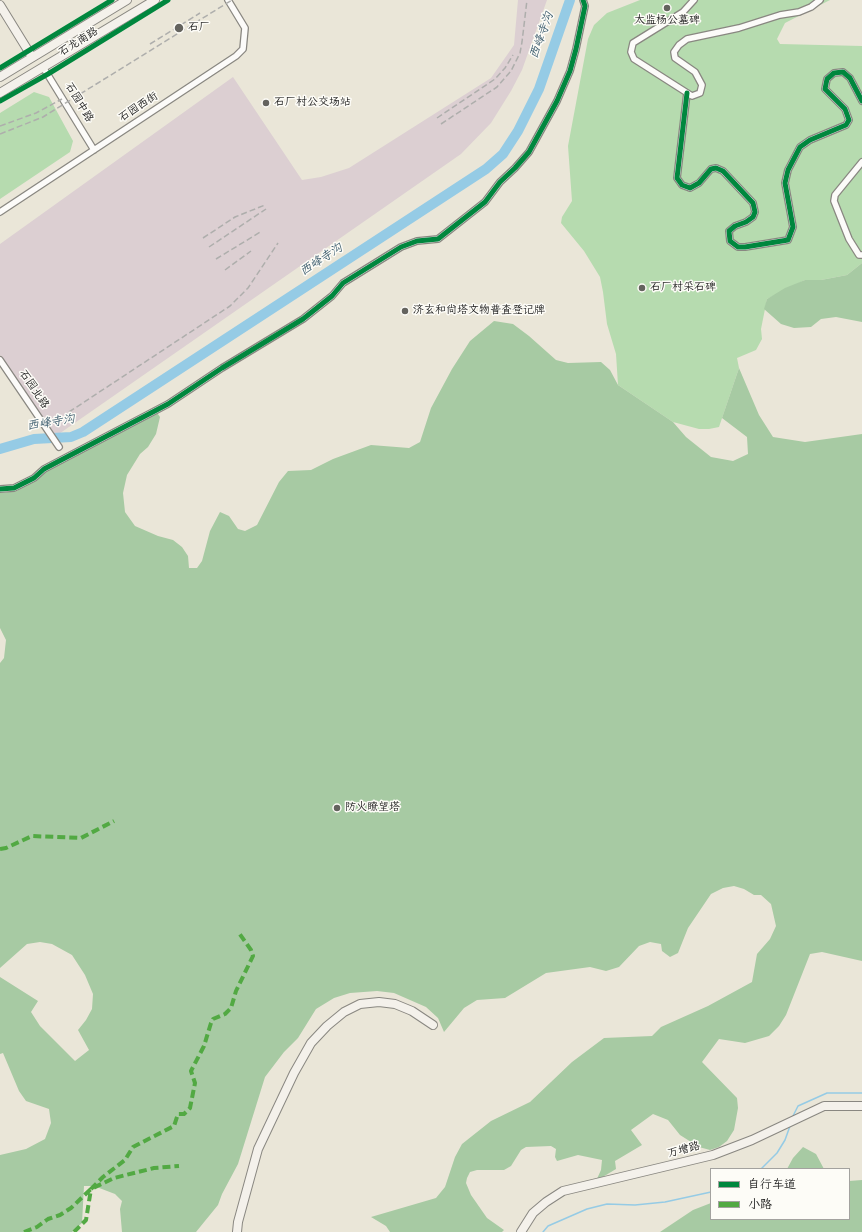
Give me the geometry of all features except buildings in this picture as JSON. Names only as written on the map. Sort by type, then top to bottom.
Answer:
[{"type":"street","name":"石龙南路","points":[[0,77],[127,0]]},
{"type":"street","name":"石龙南路","points":[[0,93],[155,0]]},
{"type":"street","name":"石园西街","points":[[0,212],[236,56],[243,49],[245,28],[228,0]]},
{"type":"street","points":[[0,489],[14,488],[34,478],[44,469],[168,404],[222,368],[303,319],[332,296],[343,283],[401,247],[417,242],[438,239],[485,202],[500,182],[516,168],[529,152],[557,101],[570,71],[576,49],[586,6],[583,0]]},
{"type":"street","points":[[694,0],[683,12],[633,43],[631,52],[634,59],[692,96],[700,93],[702,85],[695,72],[675,58],[674,52],[679,45],[687,39],[739,28],[780,15],[799,12],[811,7],[820,0]]},
{"type":"street","points":[[0,5],[32,57]]},
{"type":"street","name":"石园中路","points":[[43,67],[94,150]]},
{"type":"street","points":[[687,93],[677,178],[682,185],[690,188],[699,183],[710,169],[716,168],[723,171],[753,204],[755,212],[753,217],[746,222],[735,226],[729,231],[728,236],[730,241],[738,247],[788,240],[793,227],[785,183],[788,170],[800,147],[810,140],[846,125],[849,120],[846,109],[826,89],[827,79],[834,72],[843,72],[850,78],[862,101]]},
{"type":"street","points":[[862,162],[835,195],[834,200],[850,239],[859,255],[862,255]]},
{"type":"street","name":"石园北路","points":[[0,360],[59,447]]},
{"type":"street","points":[[237,1232],[238,1222],[258,1149],[294,1073],[311,1043],[326,1026],[344,1012],[360,1004],[379,1002],[396,1004],[412,1011],[433,1025]]},
{"type":"street","name":"万增路","points":[[521,1232],[533,1213],[546,1202],[562,1192],[713,1155],[824,1106],[862,1106]]},
{"type":"shaded area","points":[[518,0],[547,0],[522,70],[511,91],[491,123],[461,154],[56,436],[0,355],[0,244],[233,77],[302,180],[321,177],[349,168],[491,78],[514,45]]},
{"type":"green space","points":[[640,0],[830,0],[785,23],[777,39],[780,44],[862,46],[862,263],[847,275],[821,280],[805,280],[767,299],[761,329],[762,339],[756,350],[737,358],[739,368],[719,427],[709,429],[699,429],[673,422],[618,385],[616,354],[607,324],[600,277],[584,251],[561,223],[562,217],[572,201],[568,146],[588,39],[594,25],[607,13]]},
{"type":"green space","points":[[34,92],[49,97],[73,141],[70,152],[0,199],[0,113]]},
{"type":"green space","points":[[862,263],[862,322],[836,317],[821,319],[811,327],[794,328],[781,324],[764,309],[767,299],[785,288],[805,280],[821,280],[847,275]]},
{"type":"green space","points":[[494,321],[513,324],[556,360],[568,363],[601,362],[610,370],[618,385],[673,422],[686,437],[711,457],[733,461],[748,454],[747,437],[722,418],[739,368],[759,415],[773,437],[805,442],[862,434],[862,961],[822,952],[810,954],[786,1015],[779,1026],[769,1036],[745,1043],[719,1039],[702,1062],[737,1098],[738,1108],[734,1130],[727,1141],[719,1147],[710,1150],[699,1147],[680,1135],[668,1120],[653,1114],[631,1130],[642,1145],[615,1161],[616,1169],[596,1181],[601,1170],[602,1160],[578,1155],[557,1161],[555,1157],[556,1149],[551,1146],[526,1147],[521,1150],[511,1166],[504,1170],[477,1170],[470,1172],[466,1183],[471,1195],[487,1218],[504,1230],[502,1232],[390,1232],[386,1226],[371,1217],[436,1198],[445,1187],[455,1157],[462,1144],[491,1121],[530,1102],[572,1062],[604,1038],[652,1036],[661,1027],[708,1006],[752,982],[757,954],[770,939],[776,926],[771,904],[761,895],[754,895],[744,889],[734,886],[723,888],[711,894],[688,928],[678,953],[670,957],[662,951],[661,944],[650,942],[639,946],[619,967],[606,971],[590,967],[546,973],[505,998],[477,1000],[464,1008],[444,1032],[438,1018],[426,1007],[394,993],[377,991],[350,993],[334,998],[316,1009],[298,1038],[284,1052],[265,1077],[238,1164],[222,1194],[218,1205],[196,1232],[122,1232],[120,1209],[122,1201],[115,1194],[94,1186],[84,1186],[82,1223],[72,1232],[0,1232],[0,1155],[26,1149],[45,1139],[51,1123],[49,1109],[26,1101],[19,1091],[3,1053],[0,1054],[0,977],[38,1001],[31,1012],[40,1026],[75,1061],[89,1050],[78,1030],[92,1009],[93,994],[85,975],[72,955],[52,944],[40,942],[27,944],[0,968],[0,663],[4,658],[6,640],[0,628],[0,493],[17,491],[26,483],[155,410],[160,417],[156,434],[148,447],[140,454],[127,475],[123,493],[125,512],[135,526],[158,536],[173,540],[182,547],[188,556],[189,568],[197,568],[202,561],[210,531],[220,512],[229,516],[238,529],[245,531],[257,525],[279,482],[288,471],[311,470],[333,459],[371,445],[409,448],[420,442],[431,408],[452,369],[470,341]]},
{"type":"green space","points":[[803,1147],[816,1154],[823,1168],[788,1168],[793,1158]]},
{"type":"green space","points":[[862,1180],[862,1232],[660,1232],[693,1210],[710,1203],[710,1220],[850,1220],[850,1181]]},
{"type":"waterway","name":"西峰寺沟","points":[[0,449],[34,439],[71,437],[83,432],[486,169],[503,154],[518,131],[539,89],[570,0]]},
{"type":"waterway","points":[[793,1116],[798,1106],[827,1093],[862,1093]]},
{"type":"waterway","points":[[762,1168],[777,1153],[785,1140],[790,1126]]},
{"type":"waterway","points":[[543,1232],[548,1226],[587,1209],[607,1204],[635,1205],[665,1202],[710,1192]]},
{"type":"railway","points":[[0,134],[43,117],[232,0]]},
{"type":"railway","points":[[441,124],[497,87],[511,71],[520,53],[527,0]]},
{"type":"railway","points":[[150,44],[200,13]]},
{"type":"railway","points":[[437,118],[495,79],[505,68],[513,55]]},
{"type":"railway","points":[[0,126],[36,113],[62,99]]},
{"type":"railway","points":[[203,238],[235,217],[265,205]]},
{"type":"railway","points":[[209,247],[266,209]]},
{"type":"railway","points":[[216,259],[262,231]]},
{"type":"railway","points":[[69,412],[230,306],[248,288],[278,243]]},
{"type":"railway","points":[[225,270],[251,251]]},
{"type":"marked path","points":[[0,849],[6,848],[32,836],[81,838],[114,821]]},
{"type":"marked path","points":[[74,1232],[86,1220],[91,1189],[103,1177],[125,1160],[133,1147],[174,1126],[178,1114],[184,1114],[190,1108],[195,1083],[191,1071],[204,1046],[213,1019],[225,1014],[231,1008],[236,991],[253,956],[251,950],[239,933]]},
{"type":"marked path","points":[[24,1232],[37,1227],[48,1219],[60,1215],[71,1208],[91,1189],[114,1178],[154,1168],[179,1166]]},
{"type":"cycle path","points":[[0,68],[112,0]]},
{"type":"cycle path","points":[[0,101],[48,74],[168,0]]},
{"type":"cycle path","points":[[0,489],[14,488],[34,478],[44,469],[168,404],[222,368],[303,319],[332,296],[343,283],[401,247],[417,241],[438,239],[485,202],[500,182],[529,152],[557,101],[570,71],[576,49],[585,6],[583,0]]},
{"type":"cycle path","points":[[687,93],[677,178],[682,185],[690,188],[699,183],[711,169],[716,168],[723,171],[753,203],[755,212],[753,217],[746,222],[735,226],[729,231],[730,241],[738,247],[788,240],[793,227],[785,183],[788,170],[800,147],[810,140],[846,125],[849,120],[845,109],[825,89],[827,79],[834,73],[843,72],[850,78],[862,101]]},
{"type":"place","name":"太监杨公墓碑","points":[[667,8]]},
{"type":"place","name":"石厂","points":[[179,28]]},
{"type":"place","name":"石厂村公交场站","points":[[266,103]]},
{"type":"place","name":"石厂村采石碑","points":[[642,288]]},
{"type":"place","name":"济玄和尚塔文物普查登记牌","points":[[405,311]]},
{"type":"place","name":"防火瞭望塔","points":[[337,808]]}]
